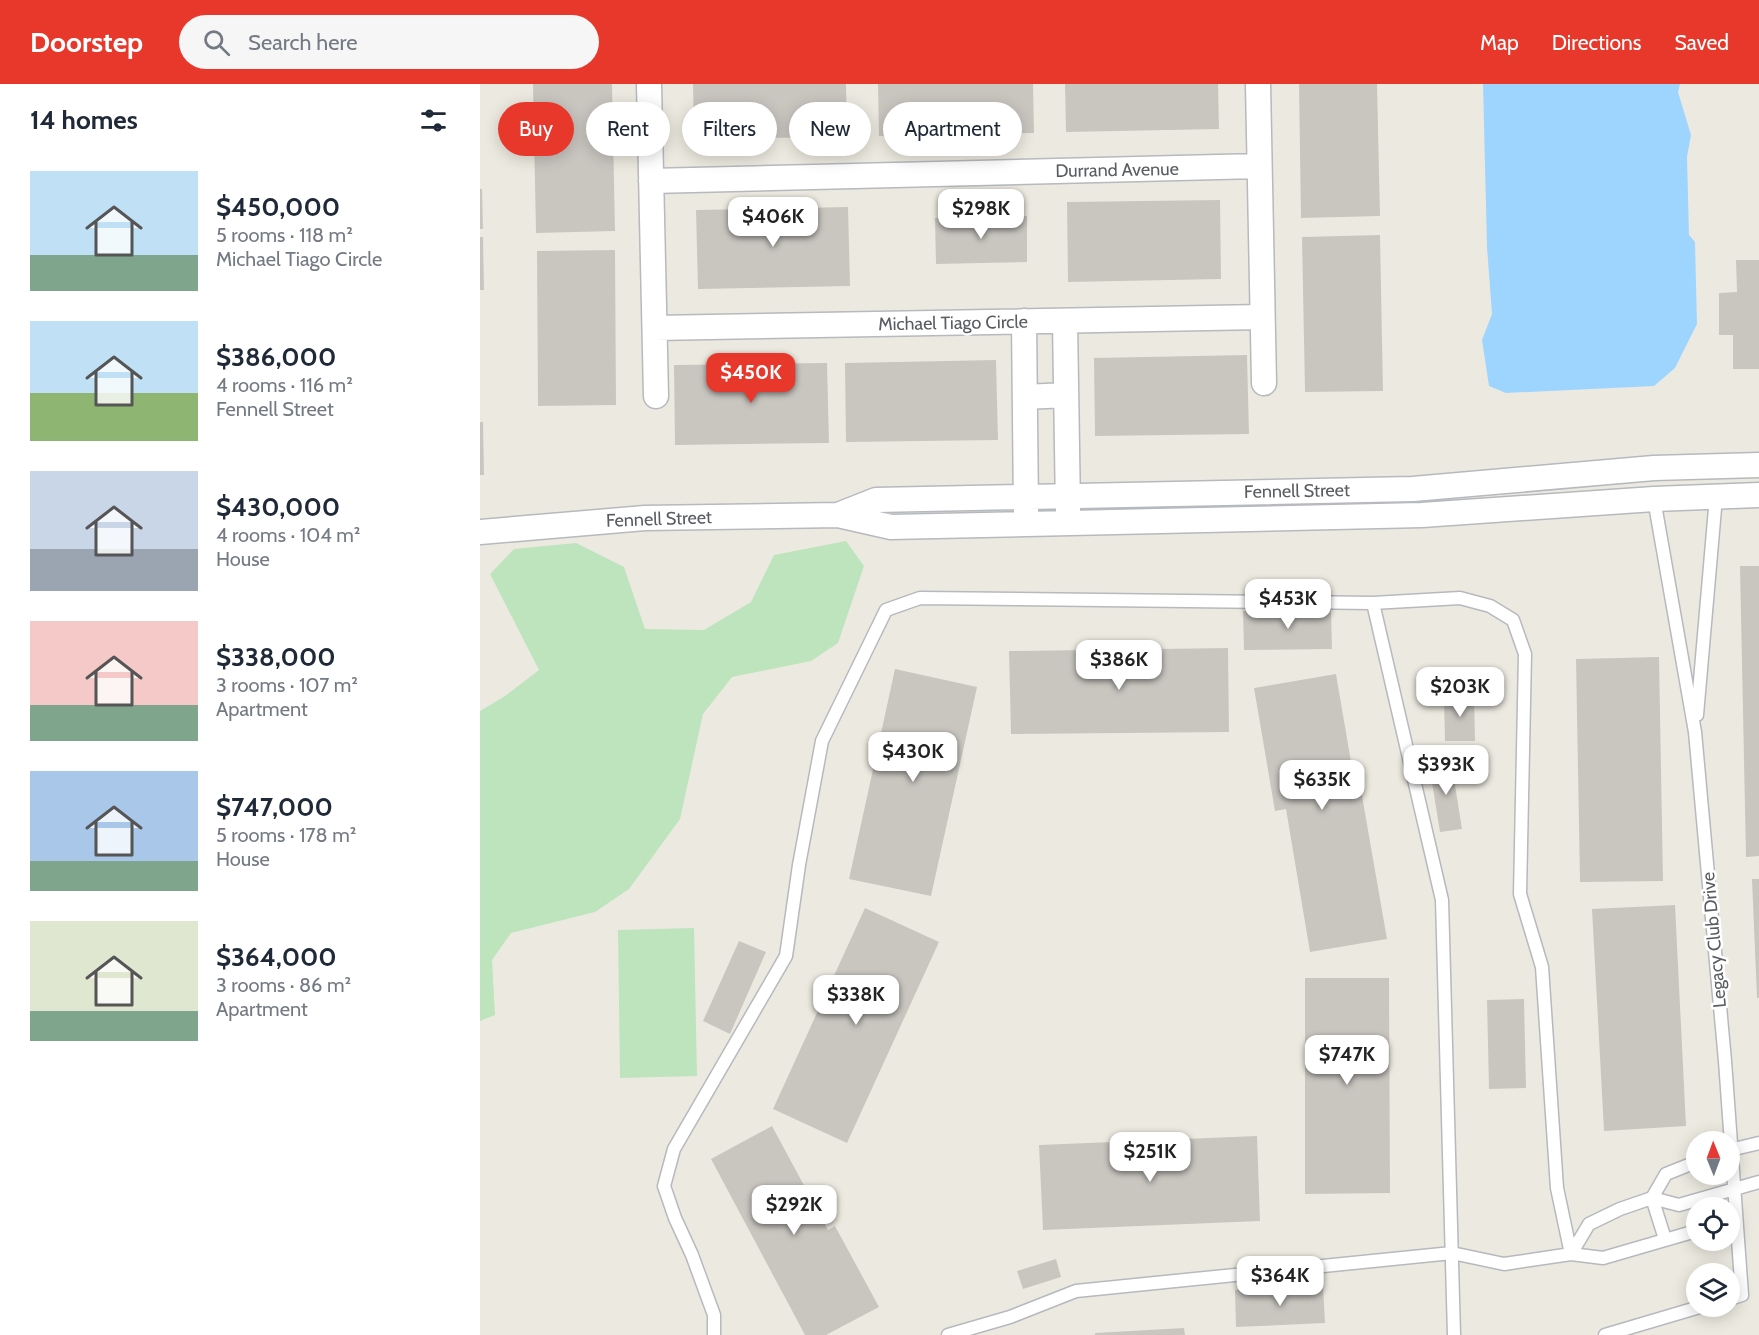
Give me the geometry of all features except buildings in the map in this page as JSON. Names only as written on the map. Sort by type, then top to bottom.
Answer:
[{"type":"street","points":[[649,84],[656,396]]},
{"type":"street","points":[[1258,84],[1264,383]]},
{"type":"street","name":"Durrand Avenue","points":[[651,181],[1259,166]]},
{"type":"street","name":"Michael Tiago Circle","points":[[655,328],[1262,317]]},
{"type":"street","points":[[1024,321],[1026,523]]},
{"type":"street","points":[[1065,321],[1068,523]]},
{"type":"street","points":[[1025,397],[1066,395]]},
{"type":"street","name":"Fennell Street","points":[[838,515],[876,500],[1413,489],[1654,468],[1759,465]]},
{"type":"street","points":[[1715,466],[1716,497]]},
{"type":"street","name":"Legacy Club Drive","points":[[1654,468],[1654,499]]},
{"type":"street","name":"Fennell Street","points":[[480,532],[645,518],[838,515],[891,526],[1422,515],[1654,499],[1759,495]]},
{"type":"lane","name":"Legacy Club Drive","points":[[1695,732],[1716,497]]},
{"type":"lane","name":"Legacy Club Drive","points":[[1654,499],[1695,732],[1725,1061],[1729,1131]]},
{"type":"lane","points":[[714,1335],[714,1315],[664,1186],[674,1149],[786,956],[799,865],[822,741],[886,610],[921,598],[1373,603],[1460,598],[1490,606],[1513,621],[1525,654],[1520,894],[1542,967],[1557,1188],[1571,1254]]},
{"type":"lane","points":[[1373,603],[1442,900],[1454,1335]]},
{"type":"lane","points":[[1740,1147],[1759,1143]]},
{"type":"lane","points":[[1665,1239],[1652,1198],[1666,1174],[1686,1166]]},
{"type":"lane","points":[[1571,1254],[1589,1224],[1620,1209],[1652,1198],[1679,1205],[1759,1182]]},
{"type":"lane","name":"Legacy Club Drive","points":[[1734,1185],[1734,1197]]},
{"type":"lane","points":[[948,1335],[1010,1317],[1076,1291],[1452,1252],[1504,1264],[1571,1254],[1603,1258],[1686,1234]]},
{"type":"lane","points":[[1605,1335],[1686,1311]]},
{"type":"green space","points":[[846,541],[864,566],[838,643],[811,661],[732,677],[703,714],[680,819],[629,889],[595,912],[511,933],[492,960],[495,1015],[480,1021],[480,711],[505,696],[539,670],[490,574],[514,549],[576,543],[624,567],[645,629],[704,630],[751,602],[774,555]]},
{"type":"green space","points":[[694,928],[697,1076],[620,1078],[618,930]]},
{"type":"water","points":[[1483,84],[1680,84],[1678,92],[1691,135],[1687,157],[1689,235],[1695,242],[1697,324],[1675,368],[1654,386],[1506,393],[1489,386],[1482,340],[1492,314],[1487,247]]}]
